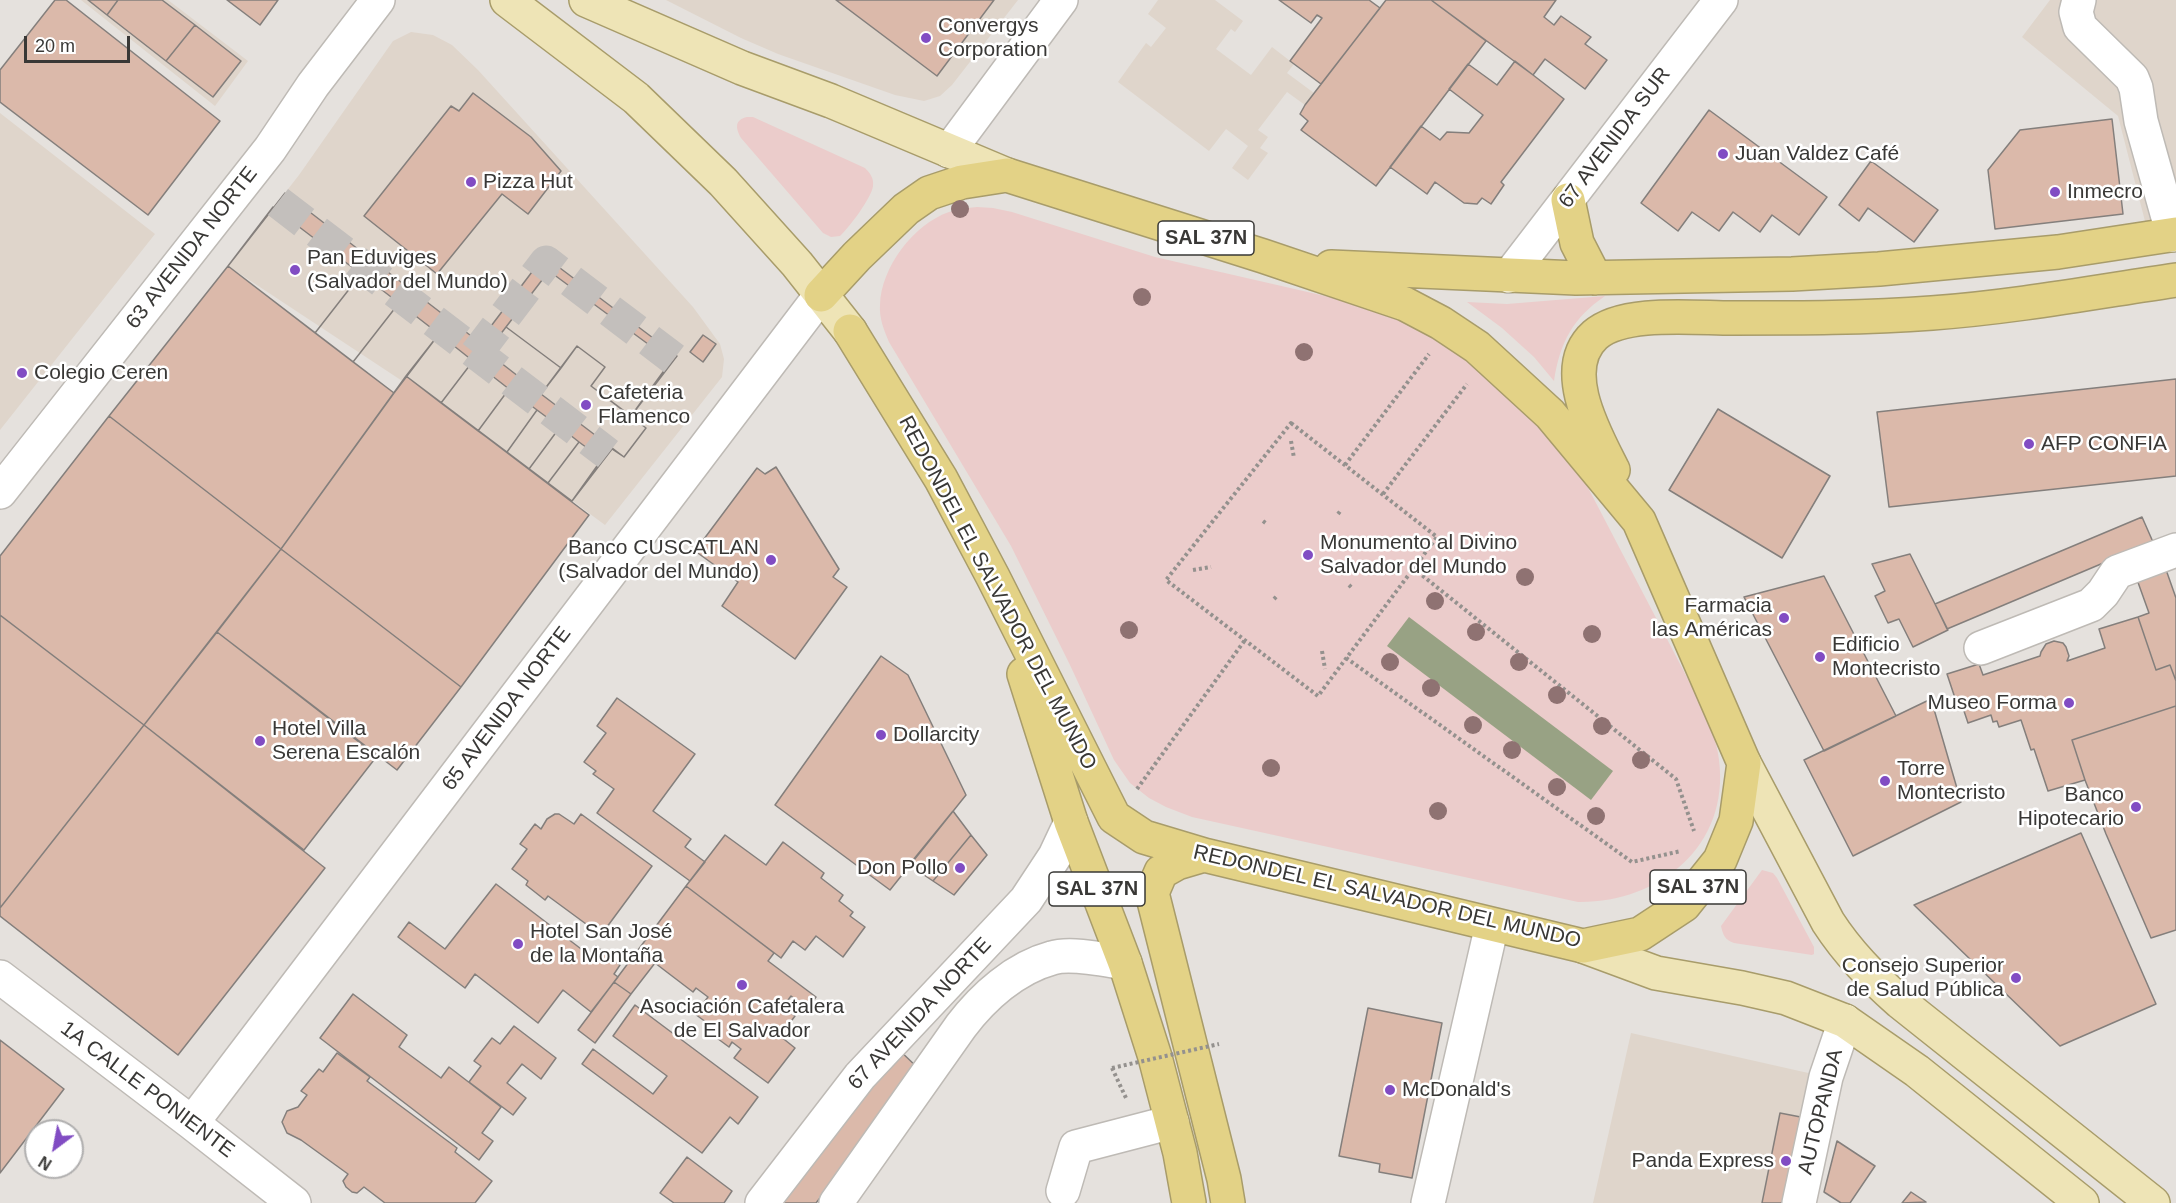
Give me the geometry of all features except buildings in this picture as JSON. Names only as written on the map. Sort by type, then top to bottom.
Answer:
[{"type":"highway","name":"SAL 37N","points":[[821,295],[857,256],[906,209],[929,193],[962,182],[1007,175],[1290,265],[1405,304],[1441,322],[1477,347],[1550,414],[1639,521],[1744,763]]},
{"type":"highway","points":[[1568,200],[1577,243],[1595,278]]},
{"type":"highway","points":[[1290,265],[1595,278],[1792,274],[1879,269],[2058,252],[2175,235]]},
{"type":"highway","points":[[1639,521],[1595,434],[1580,391],[1580,362],[1587,345],[1595,334],[1622,322],[1651,318],[1793,318],[1933,313],[2030,303],[2176,280]]},
{"type":"highway","name":"REDONDEL EL SALVADOR DEL MUNDO","points":[[850,331],[941,479],[1114,817],[1144,837],[1204,855],[1582,946],[1640,934],[1684,905],[1720,860],[1736,821],[1744,763]]},
{"type":"highway","name":"SAL 37N","points":[[993,578],[1071,822],[1125,963],[1155,1057],[1172,1122],[1189,1203]]},
{"type":"highway","name":"SAL 37N","points":[[1204,855],[1177,863],[1161,872],[1152,893],[1224,1179],[1228,1203]]},
{"type":"main road","points":[[507,0],[636,98],[723,182],[790,256],[850,331]]},
{"type":"main road","points":[[586,0],[742,68],[831,101],[1007,175]]},
{"type":"main road","points":[[1744,763],[1828,922],[1844,947],[1869,975],[2153,1203]]},
{"type":"main road","points":[[1582,946],[1656,972],[1786,998],[1845,1021],[1917,1071],[2082,1203]]},
{"type":"street","name":"63 AVENIDA NORTE","points":[[0,492],[270,149],[313,85],[378,0]]},
{"type":"street","points":[[949,151],[1061,0]]},
{"type":"street","name":"67 AVENIDA SUR","points":[[1509,276],[1721,0]]},
{"type":"street","points":[[2079,0],[2076,12],[2080,27],[2132,78],[2136,88],[2141,121],[2175,235]]},
{"type":"street","name":"65 AVENIDA NORTE","points":[[192,1123],[821,295]]},
{"type":"street","points":[[1981,648],[2091,605],[2103,593],[2117,572],[2176,550]]},
{"type":"street","name":"67 AVENIDA NORTE","points":[[762,1203],[860,1076],[1026,900],[1054,856],[1071,822]]},
{"type":"street","points":[[1428,1203],[1492,925]]},
{"type":"street","name":"67 AVENIDA NORTE","points":[[836,1203],[960,1026],[992,993],[1019,973],[1053,957],[1091,957],[1125,963]]},
{"type":"street","name":"1A CALLE PONIENTE","points":[[0,977],[294,1203]]},
{"type":"street","name":"AUTOPANDA","points":[[1799,1203],[1826,1077],[1845,1021]]},
{"type":"street","points":[[1063,1191],[1076,1147],[1172,1122]]},
{"type":"path","points":[[1345,465],[1428,356],[1431,345]]},
{"type":"path","points":[[1383,494],[1468,383]]},
{"type":"path","points":[[1291,423],[1383,494],[1437,537],[1318,696],[1166,580],[1291,423]]},
{"type":"path","points":[[1291,441],[1294,458]]},
{"type":"path","points":[[1404,542],[1423,539]]},
{"type":"path","points":[[1193,570],[1211,567]]},
{"type":"path","points":[[1413,568],[1676,779],[1695,837]]},
{"type":"path","points":[[1349,585],[1353,589]]},
{"type":"path","points":[[1137,789],[1245,640]]},
{"type":"path","points":[[1322,651],[1325,669]]},
{"type":"path","points":[[1346,658],[1632,862],[1687,849]]},
{"type":"path","points":[[1126,1099],[1112,1068],[1219,1044]]},
{"type":"shaded area","points":[[81,0],[168,0],[248,61],[215,106]]},
{"type":"shaded area","points":[[666,0],[1018,0],[952,85],[940,96],[924,101],[895,95],[778,54]]},
{"type":"shaded area","points":[[1158,0],[1215,0],[1243,21],[1235,32],[1231,29],[1216,49],[1251,75],[1272,47],[1294,64],[1287,73],[1314,93],[1305,105],[1287,92],[1258,130],[1268,137],[1260,148],[1268,153],[1248,180],[1232,168],[1248,146],[1226,129],[1209,151],[1118,82],[1146,43],[1151,47],[1166,28],[1148,14]]},
{"type":"shaded area","points":[[2050,0],[2176,0],[2176,223],[2147,229],[2118,116],[2022,37]]},
{"type":"shaded area","points":[[411,32],[433,35],[452,45],[478,70],[693,307],[720,344],[724,359],[722,377],[605,525],[478,431],[228,266],[299,175],[393,41]]},
{"type":"shaded area","points":[[0,113],[155,234],[0,430]]},
{"type":"shaded area","points":[[747,117],[753,117],[865,168],[873,181],[872,191],[860,212],[840,236],[831,237],[823,233],[741,138],[737,124]]},
{"type":"shaded area","points":[[977,207],[1012,212],[1155,257],[1373,307],[1434,333],[1527,404],[1584,480],[1703,708],[1713,733],[1719,760],[1719,791],[1713,819],[1701,843],[1683,864],[1661,880],[1636,892],[1608,900],[1578,902],[1192,817],[1149,798],[1130,783],[1114,760],[1011,546],[889,342],[882,324],[880,310],[886,276],[902,249],[924,226],[936,218],[952,211]]},
{"type":"shaded area","points":[[1605,296],[1584,313],[1570,332],[1560,354],[1554,381],[1534,357],[1502,328],[1467,302],[1507,304]]},
{"type":"shaded area","points":[[1409,617],[1613,771],[1591,800],[1387,646]]},
{"type":"shaded area","points":[[1762,870],[1773,873],[1777,878],[1814,947],[1814,954],[1734,943],[1725,937],[1721,926]]},
{"type":"shaded area","points":[[1631,1033],[1826,1077],[1813,1203],[1593,1203]]},
{"type":"tunnel","points":[[278,202],[608,454]]},
{"type":"tunnel","points":[[476,354],[546,262],[674,359]]},
{"type":"place","name":"Convergys Corporation","points":[[926,38]]},
{"type":"place","name":"Juan Valdez Café","points":[[1723,154]]},
{"type":"place","name":"Pizza Hut","points":[[471,182]]},
{"type":"place","name":"Inmecro","points":[[2055,192]]},
{"type":"place","name":"Pan Eduviges (Salvador del Mundo)","points":[[295,270]]},
{"type":"place","name":"Colegio Ceren","points":[[22,373]]},
{"type":"place","name":"Cafeteria Flamenco","points":[[586,405]]},
{"type":"place","name":"AFP CONFIA","points":[[2029,444]]},
{"type":"place","name":"Monumento al Divino Salvador del Mundo","points":[[1308,555]]},
{"type":"place","name":"Banco CUSCATLAN (Salvador del Mundo)","points":[[771,560]]},
{"type":"place","name":"Farmacia las Américas","points":[[1784,618]]},
{"type":"place","name":"Edificio Montecristo","points":[[1820,657]]},
{"type":"place","name":"Museo Forma","points":[[2069,703]]},
{"type":"place","name":"Dollarcity","points":[[881,735]]},
{"type":"place","name":"Hotel Villa Serena Escalón","points":[[260,741]]},
{"type":"place","name":"Torre Montecristo","points":[[1885,781]]},
{"type":"place","name":"Banco Hipotecario","points":[[2136,807]]},
{"type":"place","name":"Don Pollo","points":[[960,868]]},
{"type":"place","name":"Hotel San José de la Montaña","points":[[518,944]]},
{"type":"place","name":"Consejo Superior de Salud Pública","points":[[2016,978]]},
{"type":"place","name":"Asociación Cafetalera de El Salvador","points":[[742,985]]},
{"type":"place","name":"McDonald's","points":[[1390,1090]]},
{"type":"place","name":"Panda Express","points":[[1786,1161]]}]
